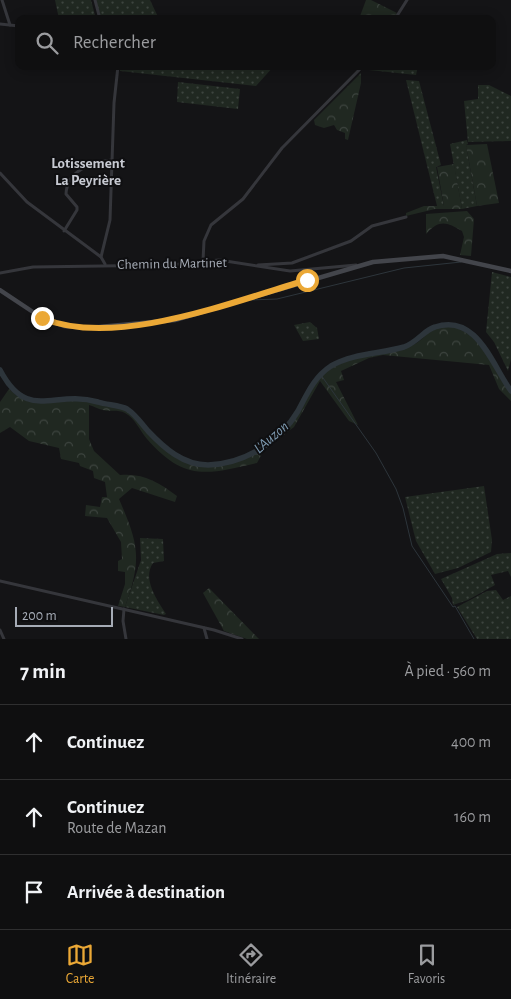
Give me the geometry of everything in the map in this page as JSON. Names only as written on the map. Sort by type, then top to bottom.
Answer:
[{"type":"main road","points":[[0,290],[31,312],[56,324],[79,328],[120,326],[180,318],[356,265],[417,257],[443,256],[511,271]]},
{"type":"street","points":[[2,0],[10,25]]},
{"type":"street","points":[[95,0],[99,15]]},
{"type":"street","points":[[397,15],[406,0]]},
{"type":"street","points":[[0,24],[15,26]]},
{"type":"street","points":[[102,257],[110,220],[114,103],[118,70]]},
{"type":"street","points":[[203,261],[204,241],[211,224],[243,199],[282,148],[359,70]]},
{"type":"street","points":[[64,231],[77,210],[77,207],[66,194],[70,178],[77,170],[112,160]]},
{"type":"street","points":[[0,173],[27,202],[64,231],[102,257],[105,264]]},
{"type":"street","points":[[254,265],[292,263],[352,241],[372,226],[406,216]]},
{"type":"street","name":"Chemin du Martinet","points":[[0,273],[27,267],[105,264],[171,265],[227,260],[290,271],[356,265]]},
{"type":"street","points":[[0,581],[204,628],[242,639]]},
{"type":"street","points":[[124,610],[123,621],[126,639]]},
{"type":"street","points":[[204,628],[207,639]]},
{"type":"street","points":[[0,630],[4,639]]},
{"type":"green space","points":[[55,0],[91,0],[95,15],[58,15]]},
{"type":"green space","points":[[96,0],[150,0],[157,15],[100,15]]},
{"type":"green space","points":[[366,0],[371,0],[397,13],[396,15],[360,15]]},
{"type":"green space","points":[[120,70],[270,70],[256,86]]},
{"type":"green space","points":[[369,70],[417,70],[416,75]]},
{"type":"green space","points":[[361,73],[361,83],[348,140],[345,139],[345,133],[337,130],[334,125],[324,128],[315,125],[314,120]]},
{"type":"green space","points":[[406,80],[419,81],[441,165],[436,167],[444,206],[437,206]]},
{"type":"green space","points":[[178,82],[240,89],[238,109],[177,102]]},
{"type":"green space","points":[[478,85],[489,85],[511,96],[511,141],[468,142],[464,101],[478,99]]},
{"type":"green space","points":[[467,140],[468,144],[466,145],[477,206],[462,209],[450,144]]},
{"type":"green space","points":[[487,144],[499,203],[477,206],[466,145]]},
{"type":"green space","points":[[454,164],[462,209],[435,209],[406,216],[406,213],[424,206],[444,206],[437,167]]},
{"type":"green space","points":[[467,211],[474,219],[471,256],[460,255],[464,237],[462,231],[452,226],[443,223],[439,224],[426,234],[426,214]]},
{"type":"green space","points":[[492,272],[511,277],[511,359],[508,371],[494,342],[486,332]]},
{"type":"green space","points":[[310,322],[317,328],[319,339],[303,341],[294,325]]},
{"type":"green space","points":[[448,325],[461,330],[479,343],[511,392],[511,401],[499,389],[489,365],[383,355],[369,358],[341,371],[344,380],[336,382],[358,425],[349,421],[320,381],[294,427],[264,450],[257,463],[210,472],[185,468],[160,453],[129,415],[120,411],[108,411],[89,405],[89,439],[94,451],[120,475],[144,477],[177,496],[175,502],[132,488],[119,499],[131,529],[136,552],[134,576],[125,607],[118,606],[125,584],[125,572],[118,571],[118,561],[122,559],[121,542],[107,518],[85,516],[86,505],[100,507],[102,497],[107,497],[105,482],[94,478],[93,471],[80,466],[79,463],[61,459],[59,448],[29,441],[10,427],[0,433],[0,402],[9,389],[19,397],[36,403],[69,398],[124,409],[138,419],[159,443],[175,457],[198,465],[227,464],[256,453],[280,435],[298,412],[315,381],[330,369],[353,359],[413,345],[433,329]]},
{"type":"green space","points":[[484,486],[492,540],[491,552],[458,568],[435,574],[416,541],[405,497]]},
{"type":"green space","points":[[140,538],[163,539],[164,561],[153,563],[149,576],[152,589],[166,614],[164,615],[125,607],[141,560]]},
{"type":"green space","points":[[511,553],[511,577],[508,571],[491,575],[495,585],[468,600],[453,605],[452,598],[441,579],[497,554]]},
{"type":"green space","points":[[209,588],[259,639],[247,639],[224,631],[203,593]]},
{"type":"green space","points":[[496,590],[503,600],[511,596],[511,639],[477,639],[457,607],[487,591]]},
{"type":"waterway","points":[[250,300],[277,299],[404,268],[461,262]]},
{"type":"waterway","name":"L'Auzon","points":[[0,370],[10,386],[21,396],[31,400],[82,399],[127,409],[167,449],[182,459],[208,465],[235,461],[248,456],[271,441],[290,422],[315,381],[331,366],[358,356],[404,347],[435,327],[450,325],[462,327],[472,334],[482,344],[511,391]]},
{"type":"waterway","points":[[321,375],[376,453],[396,489],[403,508],[412,546],[453,607],[455,606],[474,639]]},
{"type":"district","name":"Lotissement La Peyrière","points":[[88,172]]},
{"type":"route","points":[[42,318],[56,324],[79,328],[163,322],[307,280]]}]
